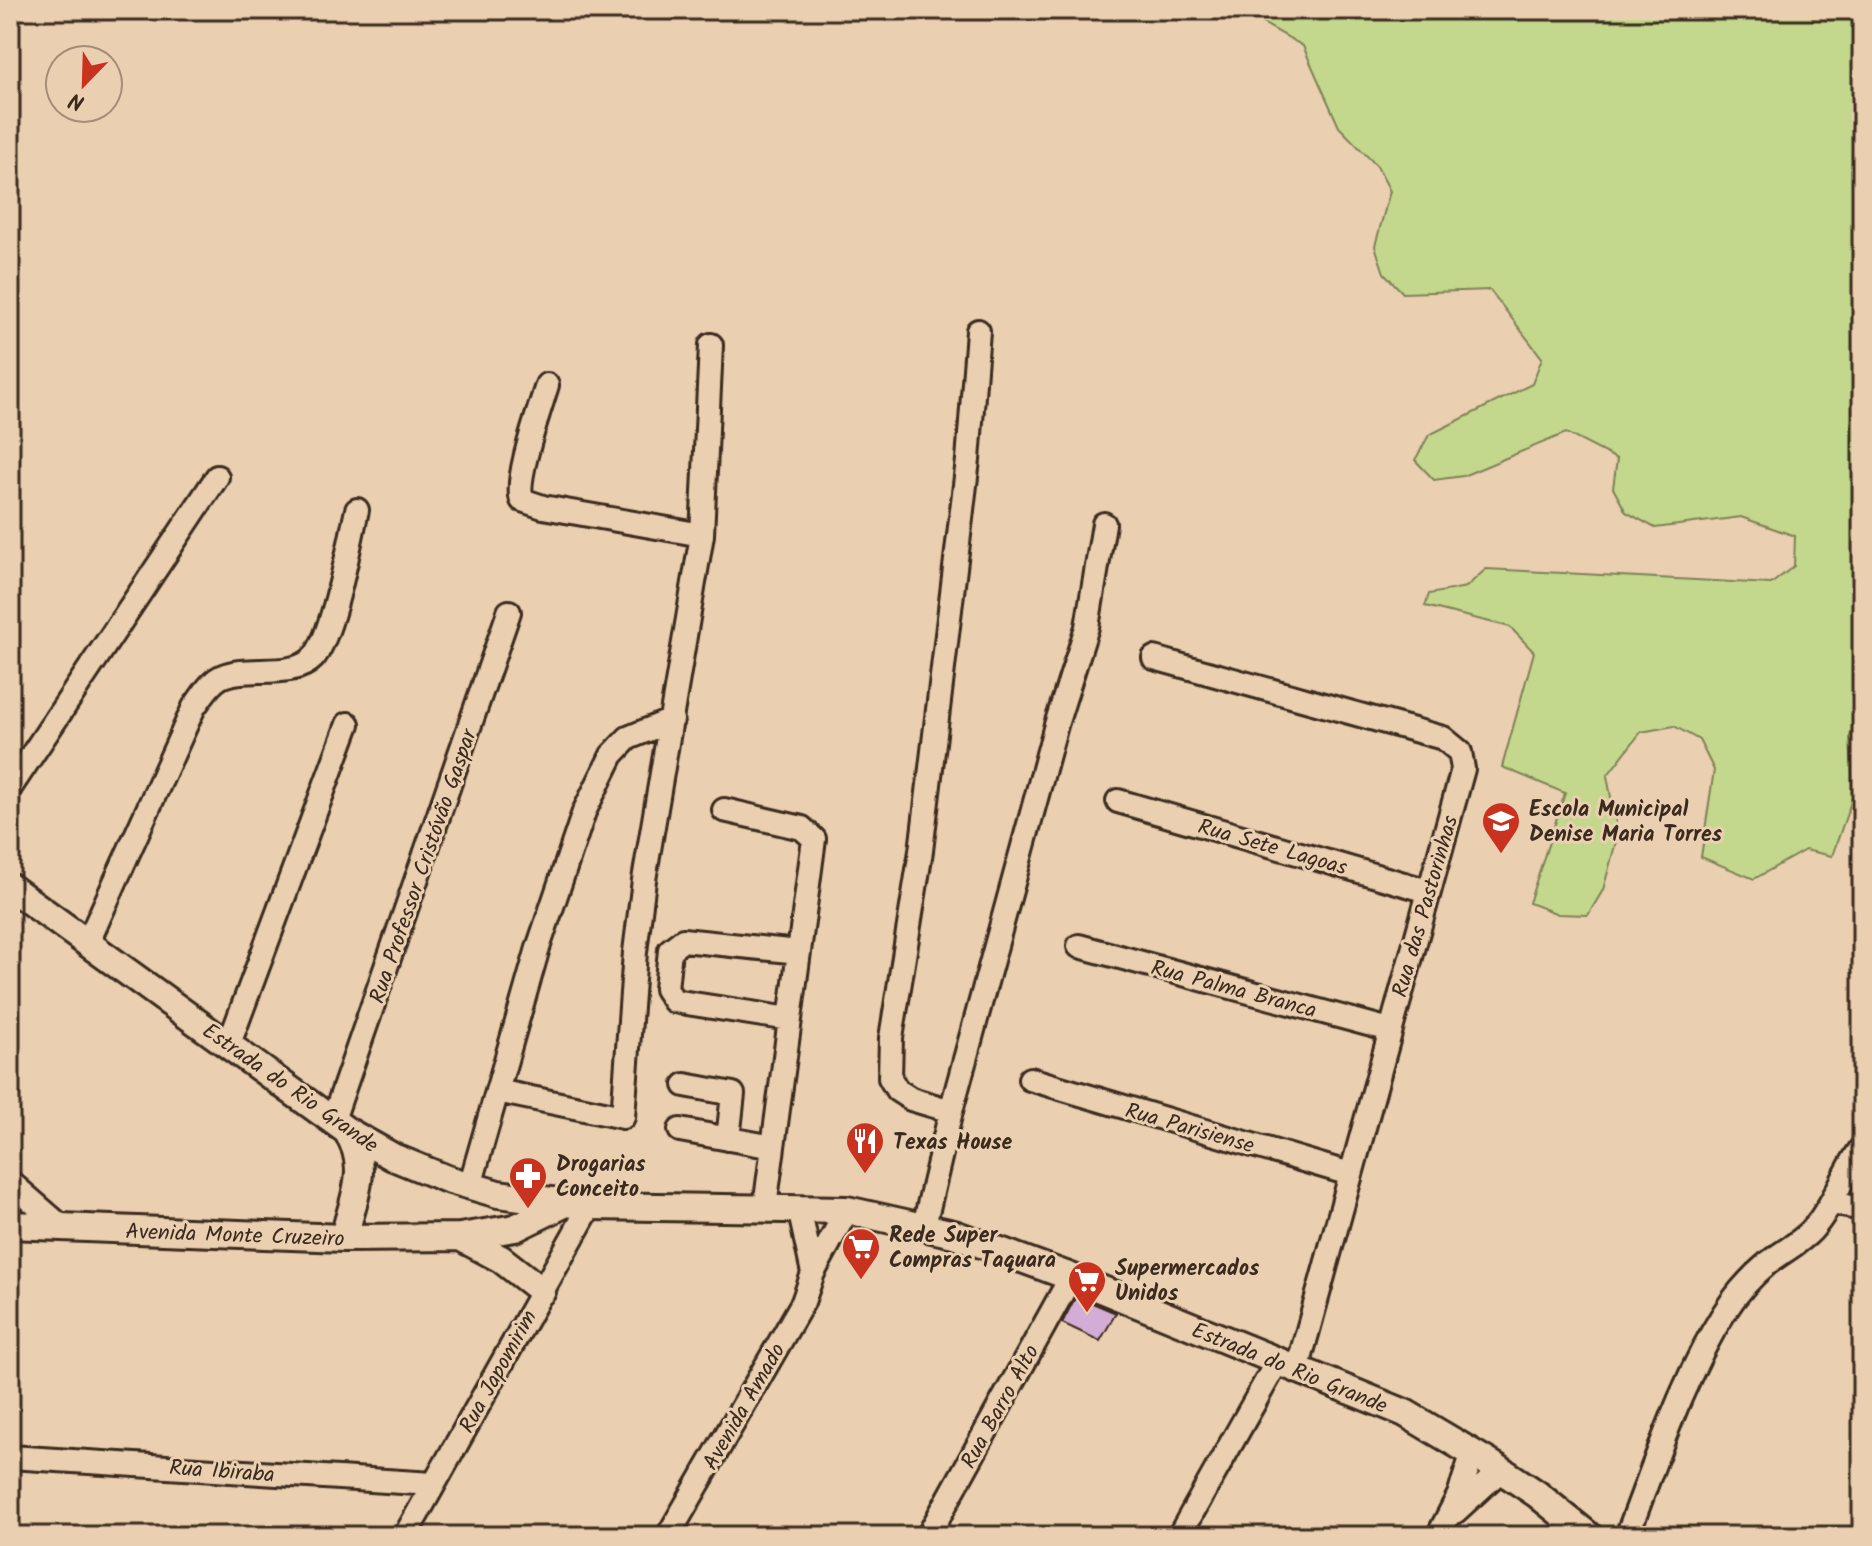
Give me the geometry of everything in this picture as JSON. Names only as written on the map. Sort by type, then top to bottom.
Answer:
[{"type":"street","points":[[951,1111],[911,1099],[897,1090],[890,1078],[891,1038],[921,851],[968,460],[978,331]]},
{"type":"street","points":[[497,1091],[623,1117],[635,952],[644,880],[702,535],[711,345]]},
{"type":"street","points":[[547,385],[522,472],[519,491],[522,500],[543,507],[702,535]]},
{"type":"street","points":[[10,788],[217,477]]},
{"type":"street","points":[[88,942],[194,707],[209,686],[223,675],[298,667],[312,659],[321,643],[340,588],[357,510]]},
{"type":"street","points":[[924,1226],[951,1111],[1056,725],[1087,627],[1104,524]]},
{"type":"street","name":"Rua Professor Cristóvão Gaspar","points":[[340,1126],[509,612]]},
{"type":"street","name":"Rua das Pastorinhas","points":[[1154,658],[1443,738],[1460,752],[1463,769],[1350,1174],[1287,1366],[1179,1536]]},
{"type":"street","points":[[470,1186],[538,948],[584,812],[612,755],[628,738],[672,720]]},
{"type":"street","points":[[229,1044],[348,724]]},
{"type":"street","name":"Rua Sete Lagoas","points":[[1118,801],[1428,891]]},
{"type":"street","points":[[724,810],[802,828],[814,839],[765,1207]]},
{"type":"street","name":"Estrada do Rio Grande","points":[[10,887],[340,1126]]},
{"type":"street","points":[[789,1019],[674,1001],[666,989],[670,950],[683,940],[799,952]]},
{"type":"street","name":"Rua Palma Branca","points":[[1079,946],[1390,1030]]},
{"type":"street","name":"Rua Parisiense","points":[[1030,1079],[1350,1174]]},
{"type":"street","points":[[685,1085],[733,1094],[728,1139]]},
{"type":"street","points":[[340,1126],[368,1153],[344,1238]]},
{"type":"street","points":[[680,1130],[773,1147]]},
{"type":"street","points":[[1627,1536],[1690,1374],[1724,1312],[1766,1265],[1811,1231],[1832,1203],[1848,1165],[1862,1147]]},
{"type":"street","name":"Estrada do Rio Grande","points":[[368,1153],[393,1157],[498,1194],[577,1205],[847,1210],[954,1234],[1071,1277],[1405,1413],[1537,1494],[1589,1536]]},
{"type":"street","points":[[10,1182],[63,1228]]},
{"type":"street","points":[[1832,1203],[1862,1209]]},
{"type":"street","name":"Avenida Monte Cruzeiro","points":[[10,1225],[344,1238],[460,1237],[515,1228],[577,1205]]},
{"type":"street","name":"Rua Japomirim","points":[[405,1536],[542,1291],[577,1205]]},
{"type":"street","points":[[799,1208],[813,1273]]},
{"type":"street","name":"Avenida Amado","points":[[668,1536],[803,1302],[813,1273],[847,1210]]},
{"type":"street","name":"Avenida Monte Cruzeiro","points":[[460,1237],[501,1259],[542,1291]]},
{"type":"street","name":"Rua Barro Alto","points":[[928,1536],[1071,1277]]},
{"type":"street","points":[[1443,1527],[1473,1452]]},
{"type":"street","name":"Rua Ibiraba","points":[[10,1457],[433,1484]]},
{"type":"street","points":[[1443,1527],[1501,1470]]},
{"type":"green space","points":[[1240,10],[1862,10],[1862,712],[1850,736],[1853,796],[1832,856],[1805,850],[1754,879],[1701,857],[1714,770],[1699,740],[1674,726],[1641,732],[1607,776],[1618,834],[1603,890],[1588,915],[1558,914],[1529,903],[1565,793],[1502,767],[1534,652],[1510,627],[1425,606],[1429,594],[1466,587],[1486,569],[1771,584],[1794,566],[1795,536],[1741,517],[1655,528],[1626,512],[1613,488],[1617,459],[1566,433],[1463,476],[1434,480],[1415,460],[1429,435],[1532,384],[1542,358],[1490,290],[1403,293],[1384,273],[1375,246],[1390,191],[1377,166],[1339,127],[1303,46]]},
{"type":"building","name":"Supermercados Unidos","points":[[1076,1296],[1116,1313],[1100,1341],[1062,1323]]},
{"type":"place","name":"Escola Municipal Denise Maria Torres","points":[[1501,855]]},
{"type":"place","name":"Texas House","points":[[865,1175]]},
{"type":"place","name":"Drogarias Conceito","points":[[528,1210]]},
{"type":"place","name":"Rede Super Compras Taquara","points":[[861,1281]]},
{"type":"place","name":"Supermercados Unidos","points":[[1087,1314]]}]
